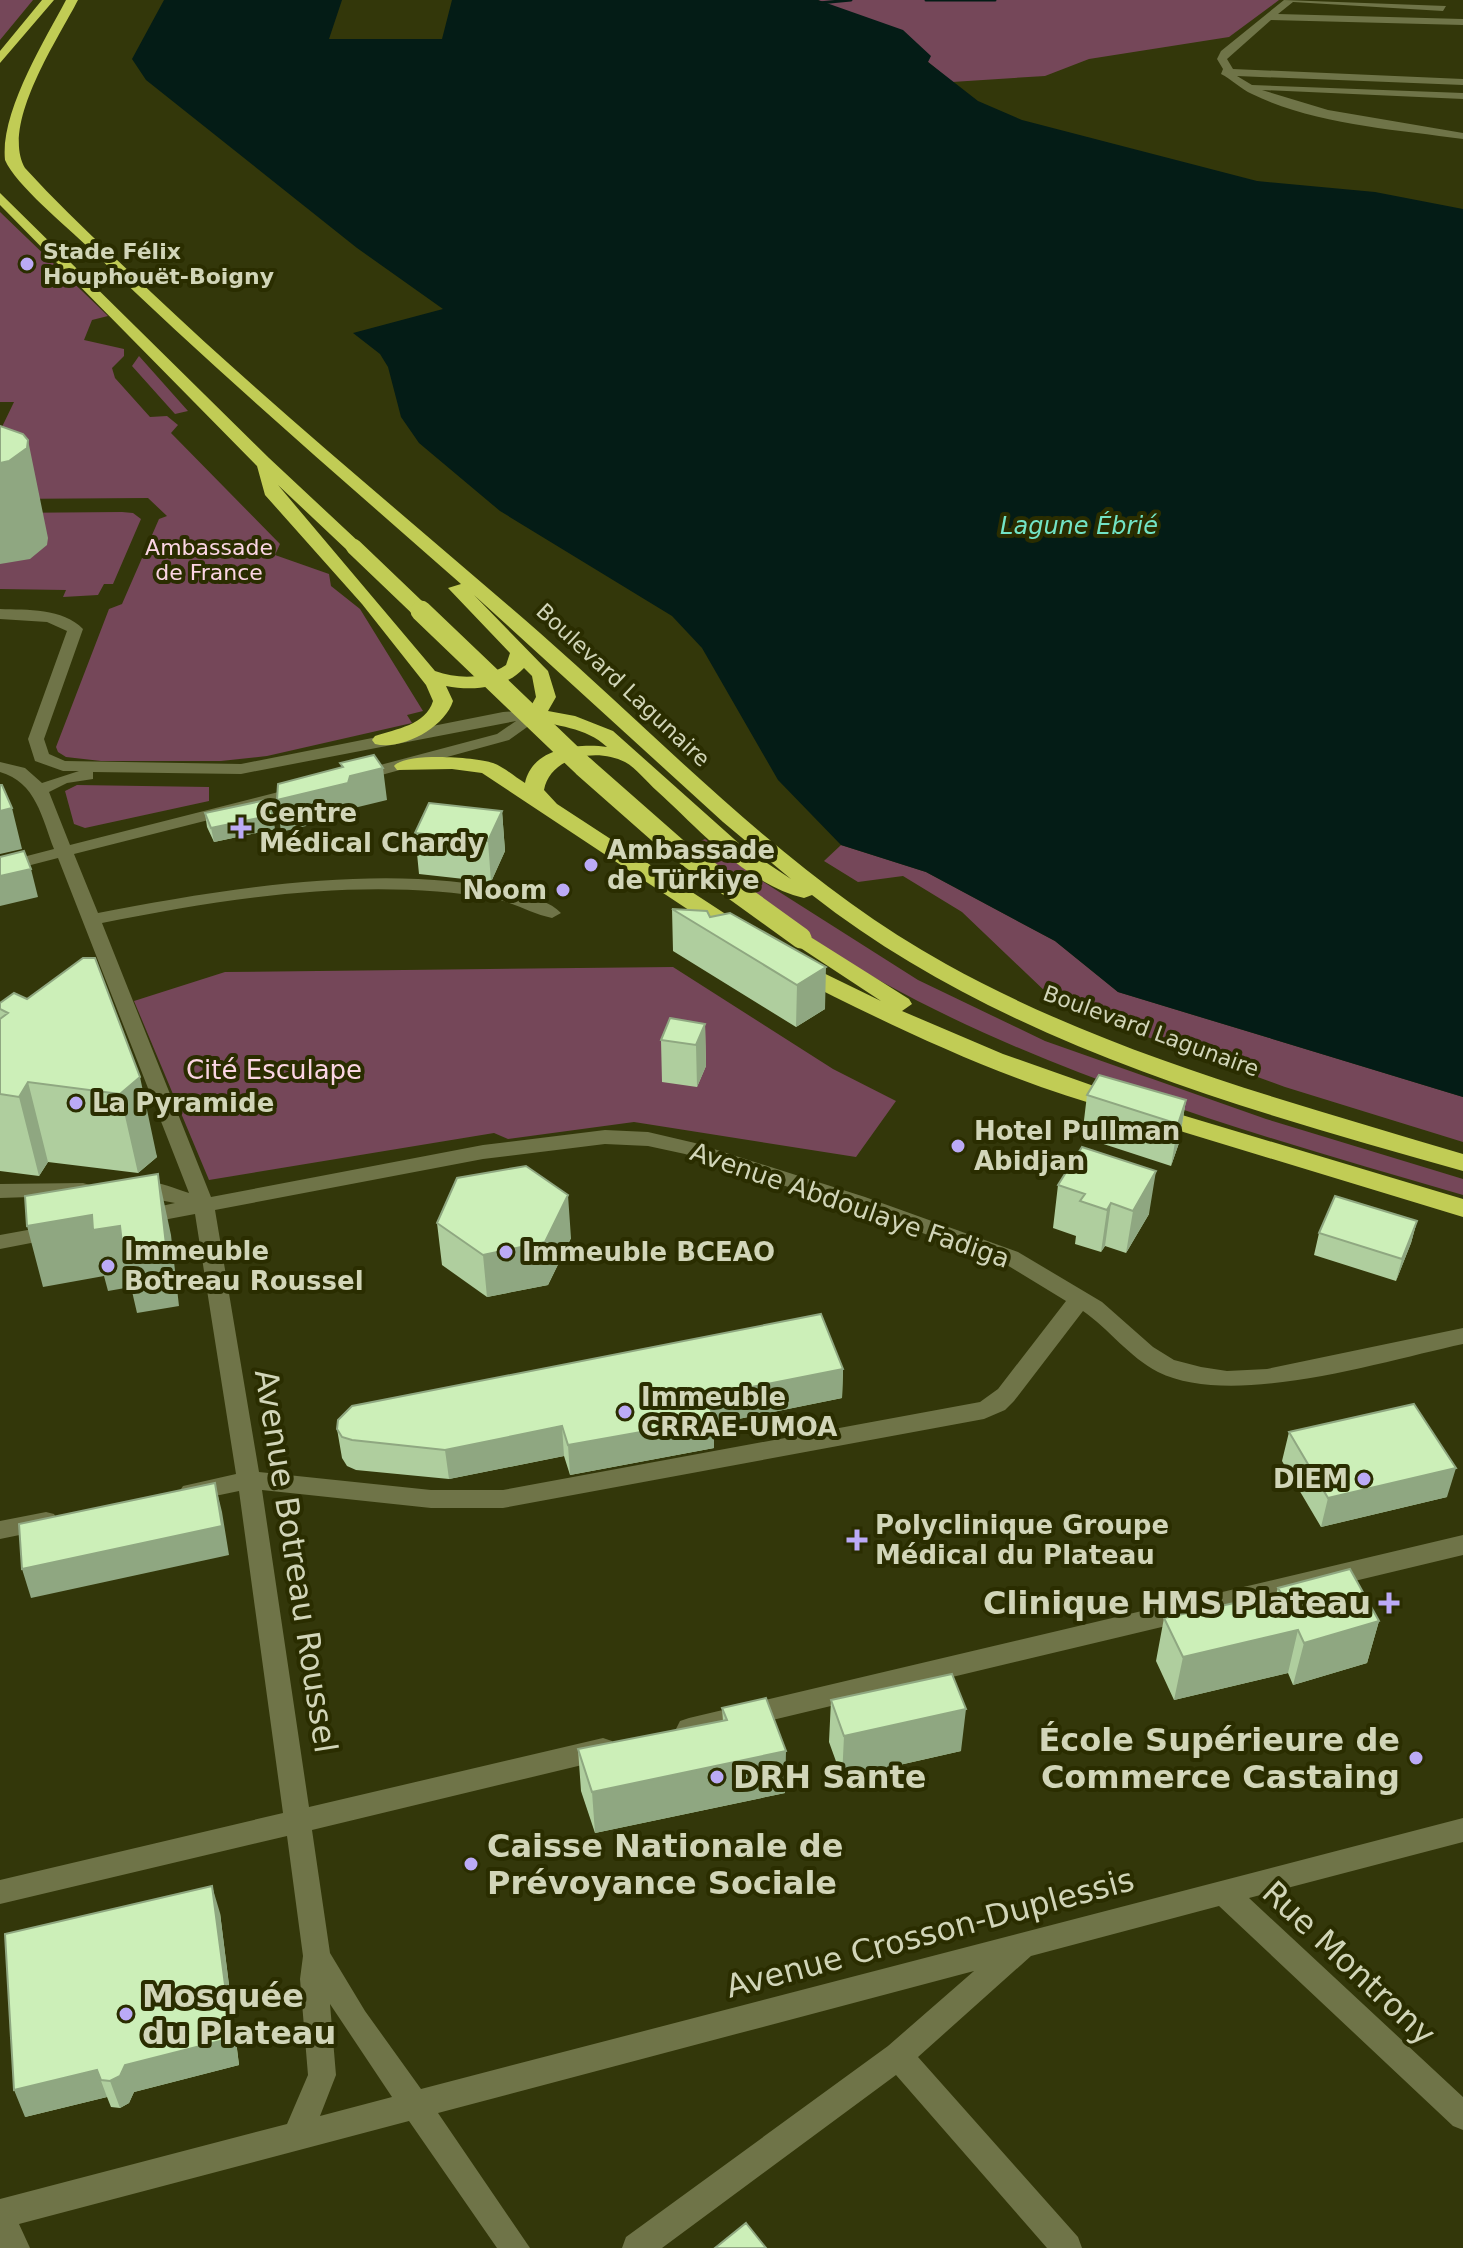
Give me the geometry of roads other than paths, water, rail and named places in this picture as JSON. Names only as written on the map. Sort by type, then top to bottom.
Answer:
[{"type":"highway","points":[[0,59],[48,0]]},
{"type":"highway","name":"Boulevard Lagunaire","points":[[72,0],[45,44],[13,83],[5,102],[3,123],[11,158],[39,192],[188,335],[419,536],[748,836],[839,908],[938,969],[1055,1026],[1275,1104],[1463,1163]]},
{"type":"highway","points":[[45,44],[68,28],[86,7]]},
{"type":"highway","points":[[0,197],[263,462],[583,766],[675,847],[875,990],[935,1023],[1024,1062],[1251,1145]]},
{"type":"highway","points":[[263,462],[271,491],[368,600],[428,675],[443,701],[439,715],[382,740]]},
{"type":"highway","points":[[419,536],[440,568],[541,675],[545,686],[544,707],[536,715]]},
{"type":"highway","points":[[428,675],[460,684],[492,679],[514,668],[520,651]]},
{"type":"highway","points":[[536,715],[589,726],[606,735],[754,865],[779,881],[839,908]]},
{"type":"highway","points":[[557,813],[534,791],[536,776],[552,760],[598,750],[637,760]]},
{"type":"highway","points":[[404,766],[452,763],[488,768],[758,946]]},
{"type":"highway","points":[[778,959],[928,1033],[1031,1074],[1251,1145],[1463,1208]]},
{"type":"street","points":[[1463,10],[1293,0],[1266,17],[1235,46],[1229,57],[1230,72],[1246,87],[1280,102],[1463,136]]},
{"type":"street","points":[[1266,17],[1463,22]]},
{"type":"street","points":[[1230,72],[1463,82]]},
{"type":"street","points":[[1379,78],[1382,93]]},
{"type":"street","points":[[1246,87],[1463,96]]},
{"type":"street","points":[[0,614],[45,616],[61,620],[75,629],[36,739],[22,758],[2,767]]},
{"type":"street","points":[[36,739],[41,757],[50,763],[215,771],[281,764],[382,740],[503,717],[536,715]]},
{"type":"street","points":[[0,868],[404,766],[503,737],[536,715]]},
{"type":"street","points":[[281,764],[299,767],[306,774],[304,782],[293,793]]},
{"type":"street","points":[[2,767],[29,778],[40,790],[63,779],[159,770]]},
{"type":"street","name":"Avenue Botreau Roussel","points":[[40,790],[204,1205],[249,1480],[317,1956],[414,2104],[515,2248]]},
{"type":"street","points":[[89,920],[255,891],[394,885],[499,894],[535,903],[552,913]]},
{"type":"street","name":"Avenue Abdoulaye Fadiga","points":[[127,1220],[483,1152],[605,1137],[648,1139],[688,1148],[969,1240],[1010,1257],[1080,1299],[1168,1367],[1227,1379],[1267,1377],[1463,1336]]},
{"type":"street","points":[[0,1242],[40,1213],[112,1190],[151,1189],[204,1205]]},
{"type":"street","points":[[0,1191],[40,1213],[83,1227]]},
{"type":"street","points":[[171,1495],[249,1480],[431,1499],[503,1499],[984,1410],[1006,1395],[1080,1299]]},
{"type":"street","points":[[0,1530],[62,1517]]},
{"type":"street","points":[[662,1735],[1463,1545]]},
{"type":"street","points":[[0,1892],[631,1742]]},
{"type":"street","name":"Avenue Crosson-Duplessis","points":[[0,2214],[1028,1941],[1463,1830]]},
{"type":"street","name":"Rue Montrony","points":[[1223,1892],[1463,2116]]},
{"type":"street","points":[[637,2248],[898,2056],[1028,1941]]},
{"type":"street","points":[[297,2136],[322,2075],[314,1979],[317,1956]]},
{"type":"street","points":[[898,2056],[1067,2248]]},
{"type":"street","points":[[0,2220],[15,2248]]},
{"type":"water","name":"Lagune Ébrié","points":[[164,0],[342,0],[329,39],[442,39],[452,0],[818,0],[903,30],[931,56],[928,62],[978,101],[1022,120],[1257,181],[1375,192],[1463,209],[1463,1097],[1118,992],[1055,941],[926,872],[841,845],[778,780],[702,648],[672,616],[500,511],[419,443],[401,417],[388,367],[380,354],[353,333],[443,309],[357,248],[146,80],[132,59]]},
{"type":"waterway","points":[[819,3],[851,0]]},
{"type":"waterway","points":[[926,0],[995,0]]},
{"type":"place","name":"Stade Félix Houphouët-Boigny","points":[[27,264]]},
{"type":"place","name":"Centre Médical Chardy","points":[[241,828]]},
{"type":"place","name":"Ambassade de Türkiye","points":[[591,865]]},
{"type":"place","name":"Noom","points":[[563,890]]},
{"type":"place","name":"La Pyramide","points":[[76,1103]]},
{"type":"place","name":"Hotel Pullman Abidjan","points":[[958,1146]]},
{"type":"place","name":"Immeuble BCEAO","points":[[506,1252]]},
{"type":"place","name":"Immeuble Botreau Roussel","points":[[108,1266]]},
{"type":"place","name":"Immeuble CRRAE-UMOA","points":[[625,1412]]},
{"type":"place","name":"DIEM","points":[[1364,1479]]},
{"type":"place","name":"Polyclinique Groupe Médical du Plateau","points":[[857,1540]]},
{"type":"place","name":"Clinique HMS Plateau","points":[[1389,1603]]},
{"type":"place","name":"École Supérieure de Commerce Castaing","points":[[1416,1758]]},
{"type":"place","name":"DRH Sante","points":[[717,1777]]},
{"type":"place","name":"Caisse Nationale de Prévoyance Sociale","points":[[471,1864]]},
{"type":"place","name":"Mosquée du Plateau","points":[[126,2014]]},
{"type":"park label","name":"Ambassade de France","points":[[209,560]]},
{"type":"park label","name":"Cité Esculape","points":[[274,1070]]}]
